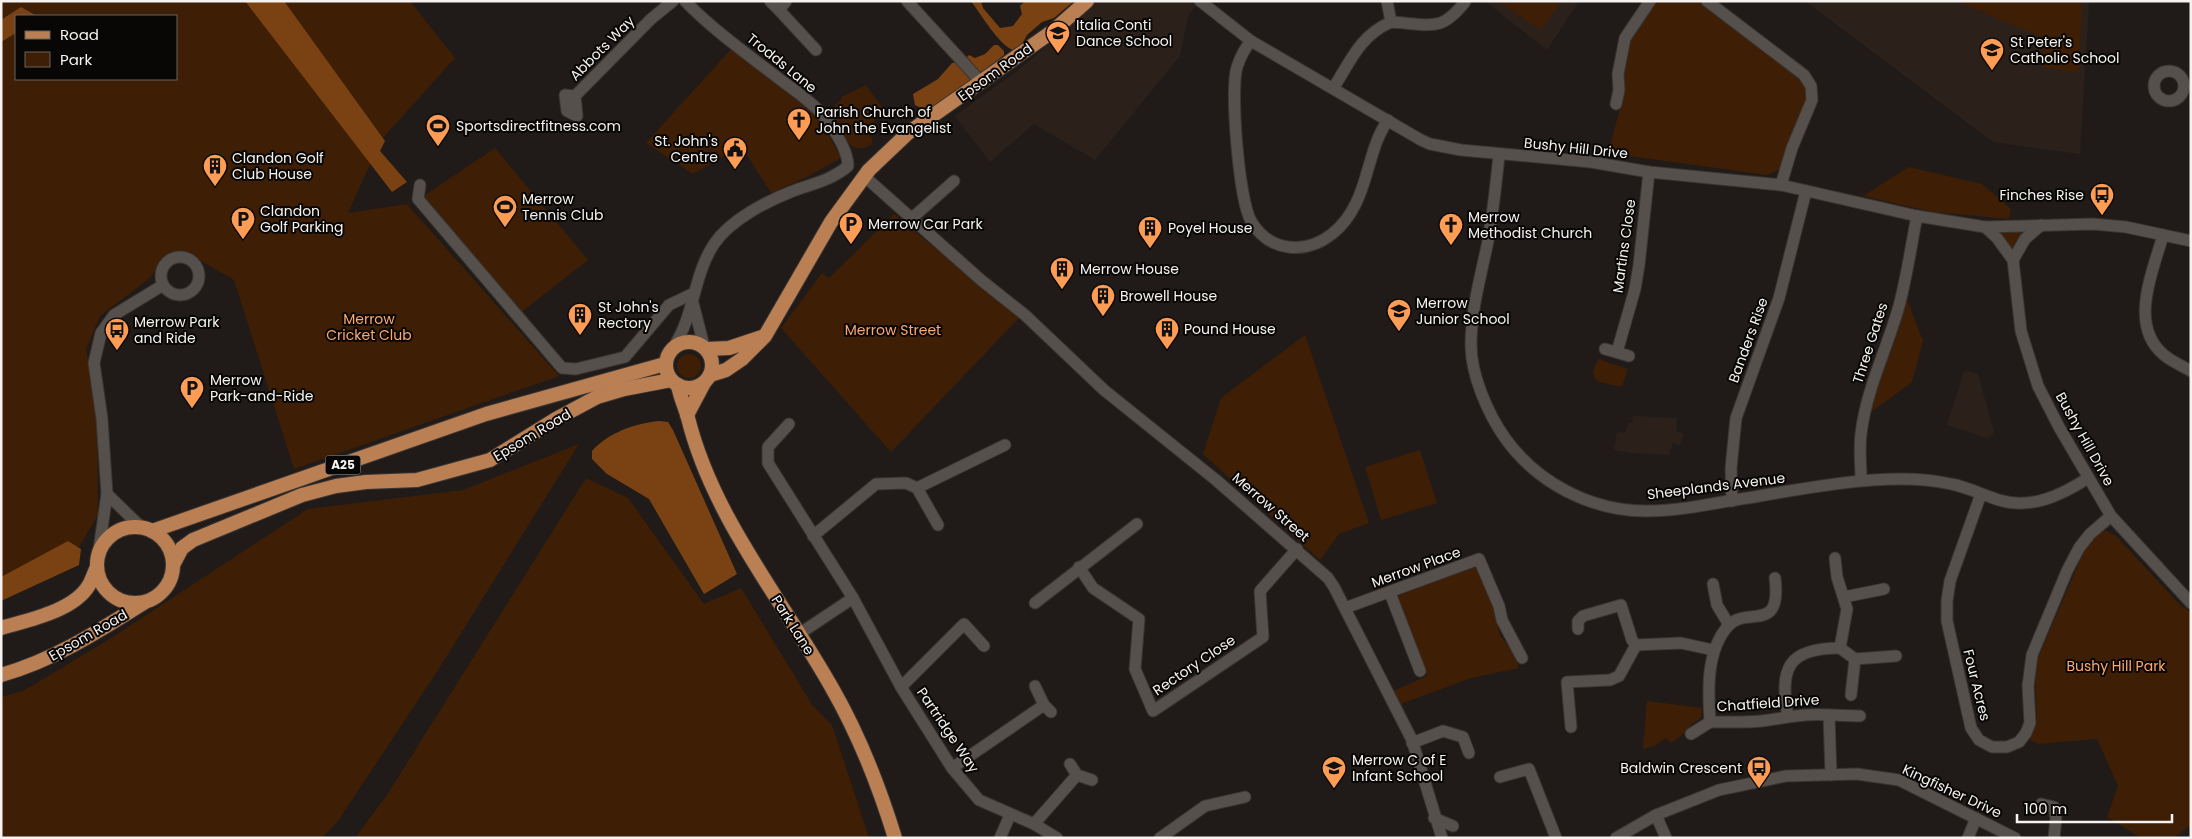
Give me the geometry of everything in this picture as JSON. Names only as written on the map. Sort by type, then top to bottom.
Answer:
[{"type":"main road","name":"Epsom Road","points":[[707,379],[726,370],[742,359],[765,336],[831,222],[864,176],[908,134],[1053,31],[1087,1]]},
{"type":"main road","points":[[707,379],[691,388],[674,382],[665,364],[666,358],[674,346],[688,341],[705,348],[729,348],[765,336]]},
{"type":"main road","points":[[687,415],[707,379],[712,362],[705,348]]},
{"type":"main road","name":"Epsom Road","points":[[147,530],[486,414],[665,364]]},
{"type":"main road","name":"Epsom Road","points":[[173,565],[182,548],[193,540],[302,495],[336,486],[366,482],[417,480],[490,460],[556,419],[597,397],[624,389],[674,382]]},
{"type":"main road","name":"Park Lane","points":[[674,382],[687,415],[699,456],[743,545],[832,688],[861,745],[884,800],[896,838]]},
{"type":"main road","points":[[1,628],[42,616],[78,598],[89,586],[97,562],[108,538],[117,532],[129,528],[147,530],[167,545],[173,565],[172,575],[166,587],[157,596],[146,602],[123,602],[104,588],[99,578],[97,562]]},
{"type":"main road","name":"Epsom Road","points":[[1,675],[44,661],[67,650],[146,602]]},
{"type":"street","name":"Abbots Way","points":[[575,96],[651,19],[673,1]]},
{"type":"street","name":"Trodds Lane","points":[[685,1],[701,18],[797,92],[822,115],[848,158],[848,166],[838,174],[792,192],[740,219],[715,243],[700,272],[693,298]]},
{"type":"street","points":[[770,1],[782,6],[816,50]]},
{"type":"street","points":[[907,1],[981,82]]},
{"type":"street","name":"Bushy Hill Drive","points":[[1200,1],[1251,41],[1430,144],[1499,155],[1591,162],[1649,172],[1781,184],[1917,216],[1985,227],[2093,224],[2126,227],[2191,241]]},
{"type":"street","points":[[1387,1],[1391,22]]},
{"type":"street","points":[[1616,104],[1619,90],[1618,74],[1625,38],[1650,1]]},
{"type":"street","points":[[1707,1],[1804,74],[1809,80],[1812,100],[1792,148],[1781,184]]},
{"type":"street","points":[[1334,88],[1359,45],[1372,34],[1391,22],[1438,24],[1447,22],[1465,2]]},
{"type":"street","points":[[1251,41],[1240,59],[1236,72],[1235,126],[1250,220],[1258,231],[1271,243],[1288,247],[1312,246],[1332,234],[1346,220],[1366,178],[1382,130],[1388,120]]},
{"type":"street","name":"Sheeplands Avenue","points":[[1499,155],[1493,212],[1475,297],[1471,347],[1479,390],[1501,433],[1527,465],[1556,485],[1599,504],[1624,510],[1646,511],[1681,509],[1862,480],[1917,478],[1952,484],[1981,494],[2021,504],[2052,498],[2068,491],[2088,478]]},
{"type":"street","name":"Martins Close","points":[[1605,349],[1623,354],[1638,273],[1649,172]]},
{"type":"street","name":"Merrow Street","points":[[864,176],[981,280],[1025,315],[1104,390],[1216,480],[1328,578],[1334,586],[1412,743],[1434,818],[1442,838]]},
{"type":"street","points":[[911,219],[954,181]]},
{"type":"street","points":[[420,185],[418,199],[562,368],[576,369],[625,357],[669,305],[693,298]]},
{"type":"street","name":"Banders Rise","points":[[1732,501],[1730,468],[1736,418],[1779,298],[1806,191]]},
{"type":"street","name":"Three Gates","points":[[1862,480],[1860,451],[1864,421],[1872,385],[1899,306],[1909,265],[1917,216]]},
{"type":"street","points":[[2013,260],[2025,239],[2041,226]]},
{"type":"street","name":"Bushy Hill Drive","points":[[1985,227],[1997,238],[2013,260],[2021,331],[2038,386],[2059,427],[2111,516],[2191,603]]},
{"type":"street","points":[[2163,235],[2144,308],[2146,326],[2163,355],[2191,371]]},
{"type":"street","points":[[97,562],[107,494],[102,419],[94,363],[101,333],[114,315],[163,285]]},
{"type":"street","points":[[674,346],[684,331],[693,298]]},
{"type":"street","points":[[693,298],[705,348]]},
{"type":"street","name":"Partridge Way","points":[[789,424],[768,447],[768,463],[853,598],[901,686],[952,768],[979,800],[1010,816],[1034,824],[1057,838]]},
{"type":"street","points":[[918,488],[1006,445]]},
{"type":"street","points":[[813,536],[876,484],[906,483],[918,488],[938,525]]},
{"type":"street","points":[[107,494],[147,530]]},
{"type":"street","name":"Four Acres","points":[[1981,494],[1950,581],[1946,601],[1946,621],[1971,728],[1979,740],[1992,747],[2006,748],[2019,742],[2026,733],[2030,723],[2028,686],[2032,655],[2067,571],[2079,548],[2090,534],[2111,516]]},
{"type":"street","points":[[1036,603],[1079,567],[1137,524]]},
{"type":"street","name":"Rectory Close","points":[[1079,567],[1094,588],[1139,619],[1135,669],[1153,711],[1264,637],[1260,591],[1297,549]]},
{"type":"street","points":[[1835,558],[1837,577],[1846,609],[1840,648]]},
{"type":"street","name":"Merrow Place","points":[[1345,608],[1479,559],[1499,606],[1502,620],[1522,658]]},
{"type":"street","points":[[1691,734],[1710,722],[1708,695],[1713,650],[1729,625],[1738,620],[1765,615],[1770,610],[1777,596],[1775,578]]},
{"type":"street","points":[[1712,584],[1717,604],[1729,625]]},
{"type":"street","points":[[1844,597],[1884,589]]},
{"type":"street","points":[[1390,593],[1420,671]]},
{"type":"street","points":[[800,634],[853,598]]},
{"type":"street","points":[[1578,629],[1578,621],[1583,616],[1621,605],[1632,640],[1636,645]]},
{"type":"street","points":[[901,686],[964,624],[984,646]]},
{"type":"street","points":[[1636,645],[1681,643],[1713,650]]},
{"type":"street","points":[[1571,727],[1568,682],[1610,680],[1619,676],[1636,645]]},
{"type":"street","points":[[1788,716],[1784,683],[1787,670],[1801,653],[1811,649],[1840,648],[1855,659],[1896,656]]},
{"type":"street","points":[[1851,695],[1855,659]]},
{"type":"street","points":[[952,768],[1048,708],[1035,686]]},
{"type":"street","name":"Chatfield Drive","points":[[1710,722],[1769,721],[1812,713],[1860,716]]},
{"type":"street","name":"Chatfield Drive","points":[[1829,714],[1831,775]]},
{"type":"street","points":[[1412,743],[1443,732],[1469,735],[1469,753]]},
{"type":"street","points":[[1070,764],[1076,776],[1092,780]]},
{"type":"street","points":[[1500,777],[1529,769],[1556,838]]},
{"type":"street","name":"Kingfisher Drive","points":[[1616,838],[1656,815],[1694,798],[1757,781],[1786,776],[1831,775],[1874,776],[1899,780],[2015,838]]},
{"type":"street","points":[[1034,824],[1076,776]]},
{"type":"street","points":[[1160,838],[1205,806],[1245,797]]},
{"type":"street","points":[[2041,804],[2054,807],[2056,818],[2054,838]]},
{"type":"street","points":[[1656,815],[1666,838]]},
{"type":"street","points":[[1000,838],[1010,816]]},
{"type":"street","points":[[1434,818],[1453,826]]},
{"type":"street","points":[[1968,838],[1976,818]]},
{"type":"shaded area","points":[[245,1],[284,1],[385,141],[380,151],[407,182],[392,192]]},
{"type":"shaded area","points":[[971,1],[981,1],[983,8],[1000,28],[1013,26],[1022,14],[1020,6],[1025,1],[1074,1],[1054,18],[1042,22],[1027,35],[1022,44],[1013,50],[996,35]]},
{"type":"shaded area","points":[[1087,1],[1200,1],[1188,16],[1180,56],[1095,160],[1034,124],[990,162],[955,116],[1022,67],[1070,26]]},
{"type":"shaded area","points":[[1485,1],[1579,1],[1547,50]]},
{"type":"shaded area","name":"St Peter's Catholic School","points":[[1805,1],[2089,1],[2080,154],[1993,142]]},
{"type":"shaded area","points":[[21,7],[35,15],[15,15],[15,34],[1,42],[1,20]]},
{"type":"shaded area","points":[[994,45],[998,45],[1004,51],[1004,55],[942,103],[925,110],[915,105],[913,94],[938,79],[952,63],[962,62],[969,55],[975,58],[985,54]]},
{"type":"shaded area","points":[[1964,371],[1978,374],[1994,432],[1989,439],[1947,425]]},
{"type":"shaded area","points":[[1633,416],[1677,418],[1676,431],[1684,434],[1680,445],[1673,443],[1669,455],[1614,450],[1617,432],[1625,433],[1628,423],[1632,423]]},
{"type":"shaded area","points":[[659,421],[668,422],[673,430],[737,574],[704,594],[649,499],[607,474],[592,459],[592,451],[614,434],[640,424]]},
{"type":"shaded area","points":[[68,541],[81,549],[79,565],[1,601],[1,577]]},
{"type":"green space","name":"Merrow Cricket Club","points":[[1,1],[410,1],[455,58],[381,140],[348,213],[407,204],[559,376],[294,469],[234,280],[182,250],[163,259],[150,278],[100,316],[86,349],[97,412],[98,515],[79,547],[1,585]]},
{"type":"green space","points":[[1498,1],[1562,1],[1540,30]]},
{"type":"green space","points":[[1656,1],[1698,1],[1799,77],[1805,85],[1806,102],[1780,169],[1767,175],[1608,153],[1622,101],[1629,37]]},
{"type":"green space","points":[[1956,1],[2082,1],[2079,73],[2042,67],[2044,38]]},
{"type":"green space","points":[[732,48],[784,87],[796,100],[801,101],[819,118],[841,158],[805,178],[771,193],[741,146],[693,174],[646,143]]},
{"type":"green space","points":[[866,85],[885,111],[872,123],[867,132],[872,139],[872,144],[864,148],[858,148],[850,145],[828,112],[842,99],[841,97]]},
{"type":"green space","name":"Merrow Tennis Club","points":[[495,148],[588,260],[519,314],[422,197]]},
{"type":"green space","points":[[1909,167],[1982,184],[2011,209],[2009,219],[1933,212],[1863,196]]},
{"type":"green space","name":"Merrow Street","points":[[894,214],[1019,318],[891,452],[781,328],[822,273],[829,278]]},
{"type":"green space","points":[[1998,231],[2025,233],[2013,249]]},
{"type":"green space","points":[[1906,297],[1923,341],[1912,382],[1870,413]]},
{"type":"green space","points":[[1305,335],[1369,523],[1339,534],[1320,560],[1203,454],[1221,398]]},
{"type":"green space","points":[[689,354],[698,357],[701,366],[698,375],[689,378],[680,375],[677,366],[680,357]]},
{"type":"green space","points":[[1598,359],[1628,369],[1622,387],[1595,379],[1593,372]]},
{"type":"green space","points":[[579,444],[440,667],[338,821],[322,838],[1,838],[1,697],[25,690],[108,640],[308,509],[463,490]]},
{"type":"green space","points":[[1420,450],[1437,503],[1381,520],[1365,467]]},
{"type":"green space","points":[[586,478],[628,498],[704,604],[741,588],[813,706],[832,725],[869,838],[355,838],[387,795]]},
{"type":"green space","name":"Bushy Hill Park","points":[[2105,530],[2116,536],[2181,606],[2191,612],[2191,825],[2173,838],[2141,838],[2107,817],[2118,786],[2097,739],[2038,744],[2030,740],[2037,723],[2035,680],[2038,658],[2086,546],[2094,536]]},
{"type":"green space","points":[[1476,565],[1494,607],[1500,636],[1513,650],[1519,668],[1471,678],[1398,705],[1391,692],[1427,676],[1395,594]]},
{"type":"green space","points":[[1647,701],[1702,708],[1701,718],[1690,725],[1690,729],[1671,743],[1666,738],[1654,746],[1643,749]]},
{"type":"place","name":"Italia Conti Dance School","points":[[1058,54]]},
{"type":"place","name":"St Peter's Catholic School","points":[[1992,71]]},
{"type":"place","name":"Parish Church of John the Evangelist","points":[[799,141]]},
{"type":"place","name":"Sportsdirectfitness.com","points":[[438,147]]},
{"type":"place","name":"St. John's Centre","points":[[735,170]]},
{"type":"place","name":"Clandon Golf Club House","points":[[215,187]]},
{"type":"place","name":"Finches Rise","points":[[2102,216]]},
{"type":"place","name":"Merrow Tennis Club","points":[[505,228]]},
{"type":"place","name":"Clandon Golf Parking","points":[[243,240]]},
{"type":"place","name":"Merrow Car Park","points":[[851,245]]},
{"type":"place","name":"Merrow Methodist Church","points":[[1451,246]]},
{"type":"place","name":"Poyel House","points":[[1150,249]]},
{"type":"place","name":"Merrow House","points":[[1062,290]]},
{"type":"place","name":"Browell House","points":[[1103,317]]},
{"type":"place","name":"Merrow Junior School","points":[[1399,332]]},
{"type":"place","name":"St John's Rectory","points":[[580,336]]},
{"type":"place","name":"Pound House","points":[[1167,350]]},
{"type":"place","name":"Merrow Park and Ride","points":[[117,351]]},
{"type":"place","name":"Merrow Park-and-Ride","points":[[192,409]]},
{"type":"place","name":"Merrow C of E Infant School","points":[[1334,789]]},
{"type":"place","name":"Baldwin Crescent","points":[[1759,789]]}]
